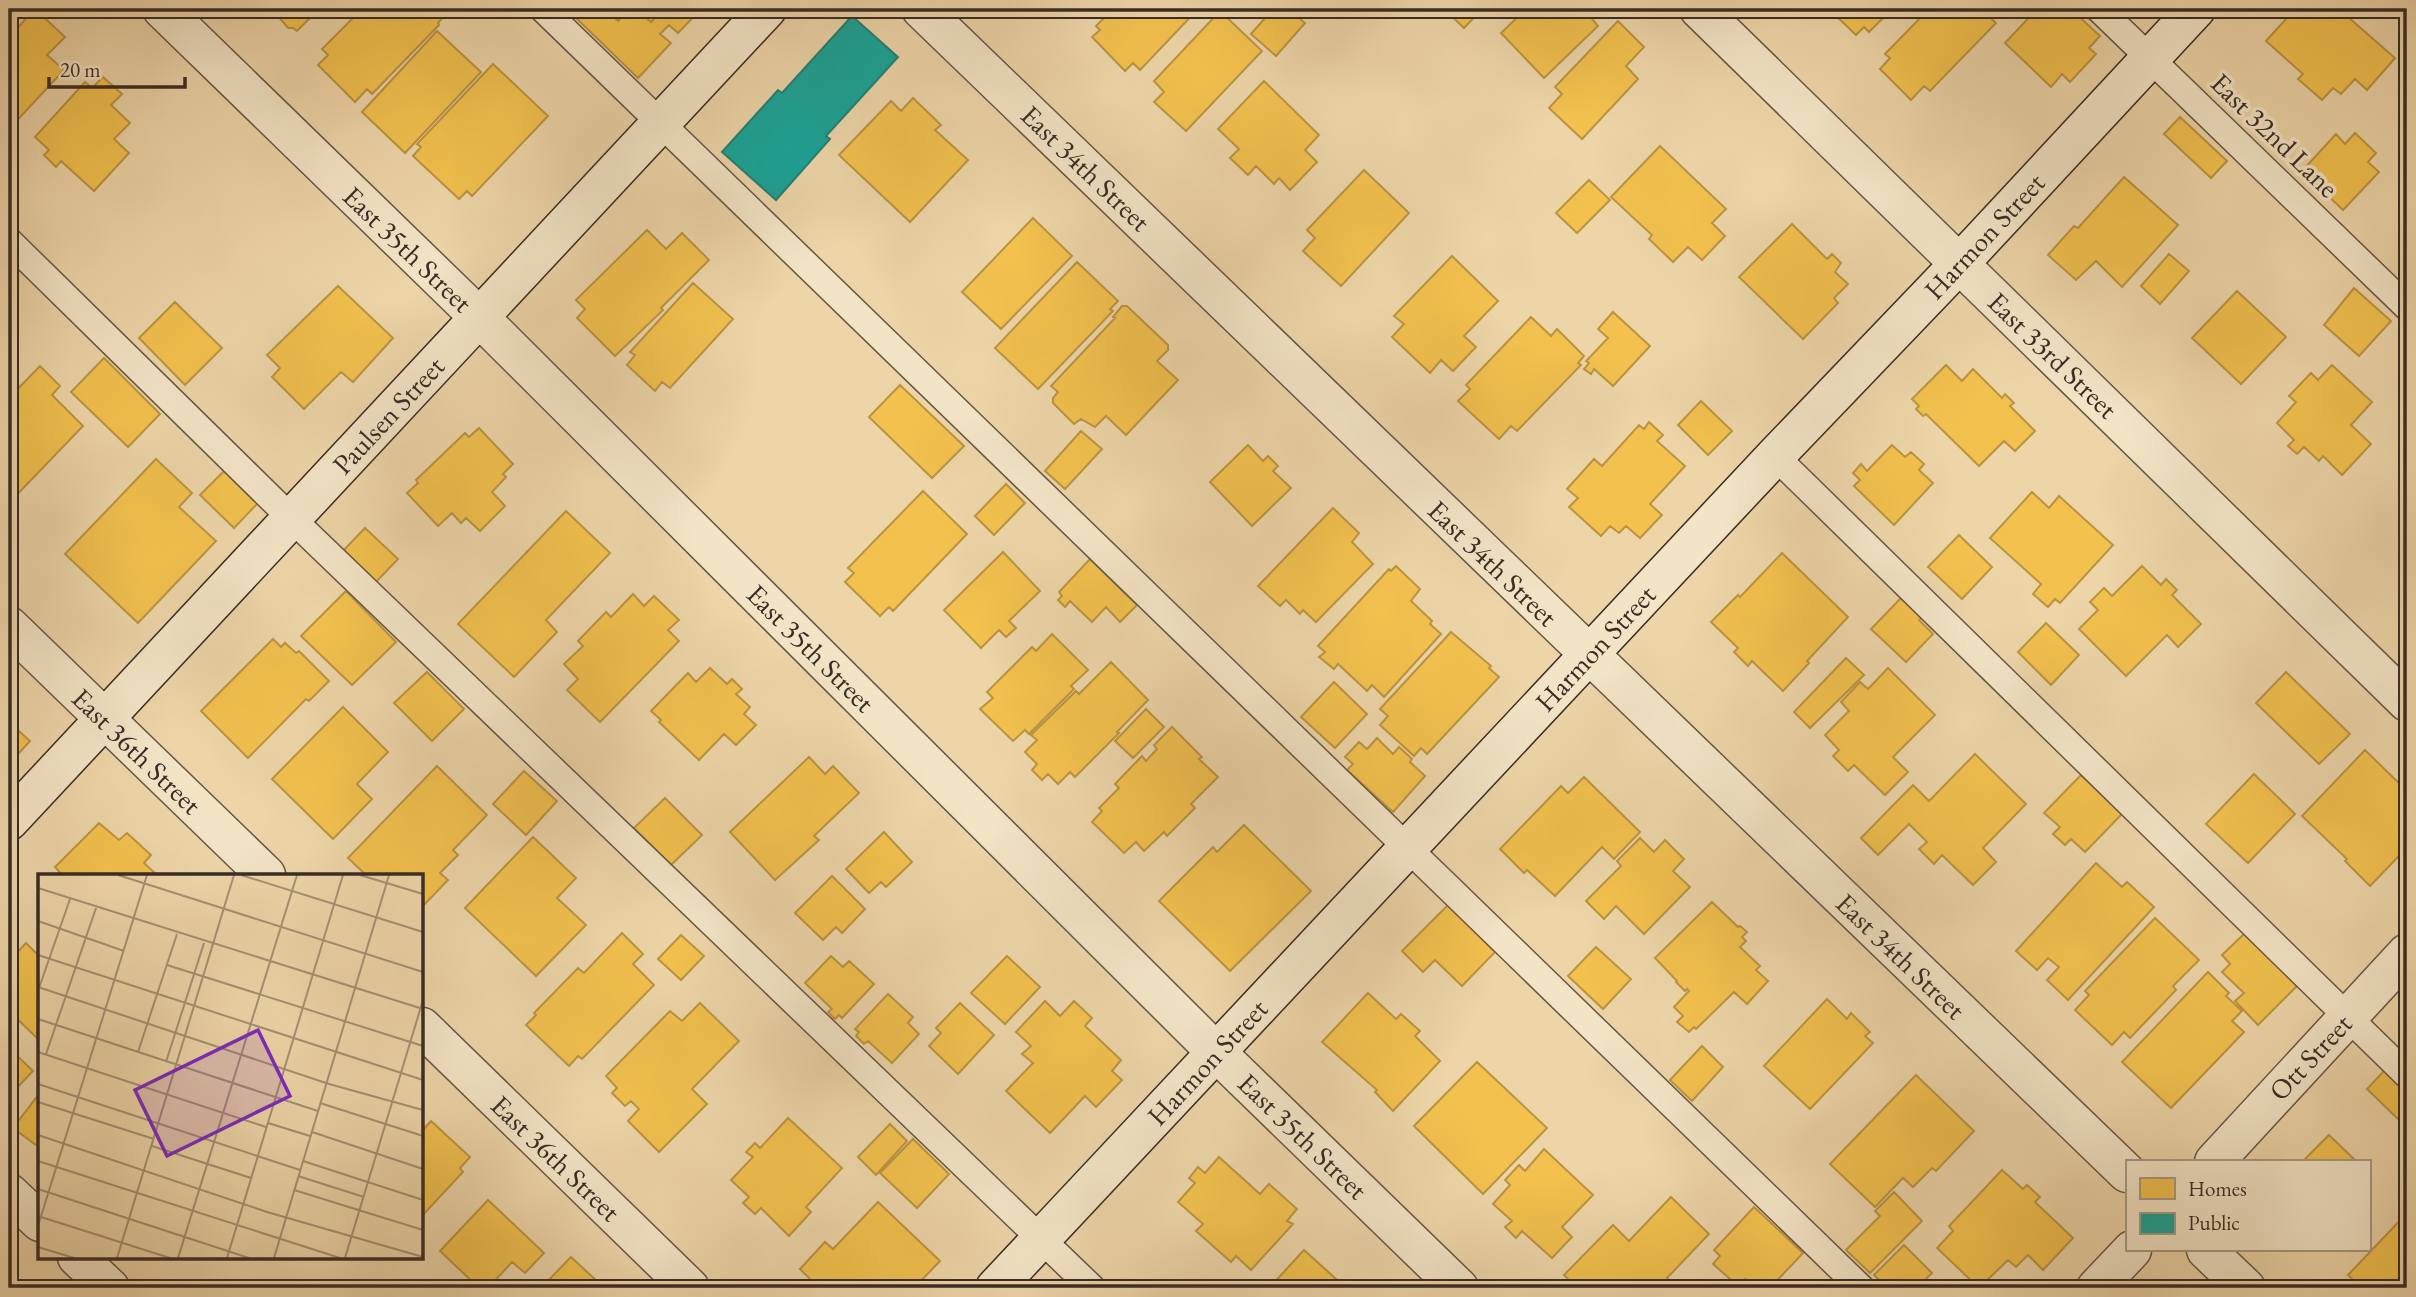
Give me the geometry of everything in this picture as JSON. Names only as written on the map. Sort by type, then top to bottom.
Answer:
[{"type":"street","name":"East 35th Street","points":[[162,9],[479,317],[1216,1052],[1459,1288]]},
{"type":"street","name":"Paulsen Street","points":[[9,821],[767,9]]},
{"type":"street","name":"East 34th Street","points":[[921,9],[2126,1172]]},
{"type":"street","name":"East 33rd Street","points":[[1699,9],[2407,702]]},
{"type":"street","name":"Harmon Street","points":[[995,1288],[2196,9]]},
{"type":"street","name":"East 36th Street","points":[[9,626],[265,874]]},
{"type":"street","name":"Ott Street","points":[[2216,1160],[2407,953]]},
{"type":"street","name":"East 36th Street","points":[[424,1029],[690,1288]]},
{"type":"street","points":[[9,1193],[38,1220]]},
{"type":"street","points":[[2096,1288],[2130,1252]]},
{"type":"street","points":[[2208,1252],[2246,1288]]},
{"type":"street","points":[[78,1258],[110,1288]]},
{"type":"lane","points":[[543,9],[1861,1288]]},
{"type":"lane","name":"East 32nd Lane","points":[[2099,9],[2407,307]]},
{"type":"lane","points":[[9,241],[291,518],[1092,1288]]},
{"type":"lane","points":[[1775,456],[2407,1076]]},
{"type":"building: Homes","points":[[35,9],[65,37],[47,55],[64,70],[9,129],[9,37]]},
{"type":"building: Homes","points":[[272,9],[319,9],[297,31],[288,28]]},
{"type":"building: Homes","points":[[362,9],[449,10],[439,25],[372,94],[367,89],[355,102],[318,65],[328,55],[322,49]]},
{"type":"building: Homes","points":[[581,9],[605,9],[618,21],[629,9],[636,9],[651,22],[659,13],[655,9],[701,9],[678,33],[669,25],[660,34],[671,43],[638,78],[574,16]]},
{"type":"building: Homes","points":[[1113,9],[1198,9],[1140,70],[1133,63],[1125,71],[1092,37],[1100,30],[1096,26]]},
{"type":"building: Homes","points":[[1273,9],[1288,9],[1305,23],[1276,56],[1251,34]]},
{"type":"building: Homes","points":[[1444,9],[1482,9],[1464,28]]},
{"type":"building: Homes","points":[[1526,9],[1584,9],[1598,26],[1544,78],[1501,33]]},
{"type":"building: Homes","points":[[1829,9],[1896,9],[1893,12],[1891,10],[1869,32],[1864,27],[1856,35]]},
{"type":"building: Homes","points":[[1929,9],[1981,9],[1996,23],[1930,91],[1924,86],[1911,100],[1880,69],[1890,58],[1885,54]]},
{"type":"building: Homes","points":[[2037,9],[2071,9],[2100,36],[2089,48],[2096,54],[2070,82],[2062,74],[2051,87],[2005,43]]},
{"type":"building: Homes","points":[[2295,9],[2350,9],[2353,12],[2348,17],[2395,58],[2367,90],[2355,79],[2341,94],[2333,88],[2322,100],[2298,79],[2303,74],[2266,41]]},
{"type":"building: Homes","points":[[1220,11],[1262,51],[1186,131],[1154,102],[1164,92],[1154,81]]},
{"type":"building: Homes","points":[[1618,21],[1644,47],[1626,66],[1638,79],[1582,139],[1549,108],[1562,94],[1555,87]]},
{"type":"building: Homes","points":[[437,31],[481,72],[405,153],[362,112]]},
{"type":"building: Homes","points":[[493,64],[548,116],[472,196],[467,191],[459,199],[413,156],[421,147],[417,144]]},
{"type":"building: Homes","points":[[103,77],[122,94],[111,105],[130,123],[114,139],[129,153],[94,191],[61,161],[56,167],[44,155],[49,150],[35,137],[85,82],[92,88]]},
{"type":"building: Homes","points":[[1264,81],[1319,135],[1305,150],[1317,162],[1290,190],[1279,178],[1274,184],[1256,166],[1248,175],[1230,158],[1239,149],[1218,129]]},
{"type":"building: Homes","points":[[913,98],[941,125],[935,130],[968,160],[910,222],[839,155],[891,101],[901,111]]},
{"type":"building: Homes","points":[[2180,117],[2227,161],[2211,178],[2164,134]]},
{"type":"building: Homes","points":[[2355,133],[2376,153],[2368,162],[2379,172],[2343,210],[2302,171],[2336,134],[2345,144]]},
{"type":"building: Homes","points":[[1660,146],[1726,209],[1712,223],[1725,236],[1702,260],[1688,247],[1673,262],[1649,239],[1652,235],[1611,197]]},
{"type":"building: Homes","points":[[1364,170],[1409,213],[1341,286],[1303,251],[1315,238],[1307,230]]},
{"type":"building: Homes","points":[[2124,177],[2178,225],[2122,287],[2096,261],[2076,280],[2048,255],[2074,226],[2078,228]]},
{"type":"building: Homes","points":[[1589,180],[1610,200],[1577,233],[1556,213]]},
{"type":"building: Homes","points":[[1033,218],[1072,256],[1001,329],[962,292]]},
{"type":"building: Homes","points":[[1792,224],[1827,259],[1832,254],[1841,263],[1835,272],[1848,284],[1834,298],[1838,303],[1803,339],[1739,277]]},
{"type":"building: Homes","points":[[647,230],[666,249],[682,233],[709,260],[661,308],[663,310],[615,356],[577,318],[585,309],[576,300]]},
{"type":"building: Homes","points":[[2169,254],[2189,271],[2160,304],[2141,286]]},
{"type":"building: Homes","points":[[1452,256],[1498,301],[1464,336],[1476,347],[1453,371],[1441,360],[1430,373],[1392,337],[1404,324],[1394,316]]},
{"type":"building: Homes","points":[[1077,262],[1118,301],[1110,309],[1113,311],[1038,389],[995,348]]},
{"type":"building: Homes","points":[[693,283],[733,319],[670,388],[662,382],[655,391],[627,365],[635,355],[630,352]]},
{"type":"building: Homes","points":[[338,286],[393,338],[353,382],[341,372],[304,409],[272,377],[280,368],[267,355]]},
{"type":"building: Homes","points":[[2354,288],[2391,321],[2359,356],[2324,325]]},
{"type":"building: Homes","points":[[2237,291],[2286,337],[2241,384],[2192,338]]},
{"type":"building: Homes","points":[[175,302],[222,348],[185,385],[139,338]]},
{"type":"building: Homes","points":[[1122,306],[1127,306],[1168,345],[1168,350],[1157,361],[1178,380],[1126,435],[1106,416],[1095,427],[1081,419],[1074,424],[1053,403],[1058,392],[1051,386],[1115,318],[1113,317]]},
{"type":"building: Homes","points":[[1613,312],[1650,346],[1613,386],[1594,369],[1591,374],[1584,369],[1589,363],[1586,361],[1608,338],[1598,329]]},
{"type":"building: Homes","points":[[1531,317],[1551,336],[1557,329],[1584,356],[1578,363],[1581,365],[1517,431],[1511,426],[1499,439],[1458,401],[1470,389],[1466,385]]},
{"type":"building: Homes","points":[[104,358],[160,414],[128,447],[71,392]]},
{"type":"building: Homes","points":[[1946,365],[1962,381],[1973,369],[2002,398],[2005,394],[2014,403],[2010,406],[2035,431],[2015,451],[2004,441],[1979,466],[1926,414],[1923,416],[1916,409],[1919,406],[1912,399]]},
{"type":"building: Homes","points":[[2332,365],[2372,402],[2351,425],[2371,444],[2342,475],[2323,456],[2319,461],[2304,447],[2297,454],[2288,446],[2294,440],[2277,423],[2296,402],[2289,396],[2311,373],[2318,380]]},
{"type":"building: Homes","points":[[40,366],[60,386],[52,395],[83,426],[9,503],[9,398]]},
{"type":"building: Homes","points":[[900,385],[964,446],[932,478],[869,417]]},
{"type":"building: Homes","points":[[1701,401],[1732,431],[1708,455],[1678,425]]},
{"type":"building: Homes","points":[[1649,422],[1663,435],[1657,441],[1685,466],[1650,504],[1662,515],[1640,538],[1626,526],[1619,533],[1610,526],[1601,536],[1569,507],[1578,498],[1567,489],[1594,459],[1602,466],[1639,425],[1644,429]]},
{"type":"building: Homes","points":[[479,428],[513,464],[503,474],[506,477],[492,492],[505,506],[480,531],[466,518],[461,523],[452,513],[438,526],[407,493],[418,483],[416,480],[465,433],[469,437]]},
{"type":"building: Homes","points":[[1081,431],[1102,449],[1065,489],[1045,471]]},
{"type":"building: Homes","points":[[1248,445],[1263,461],[1268,456],[1278,466],[1273,471],[1291,488],[1252,526],[1210,482]]},
{"type":"building: Homes","points":[[1892,445],[1905,457],[1911,452],[1924,464],[1919,470],[1933,483],[1894,525],[1854,486],[1860,480],[1853,473],[1861,464],[1867,471]]},
{"type":"building: Homes","points":[[156,459],[192,493],[179,507],[216,541],[138,623],[65,554]]},
{"type":"building: Homes","points":[[224,471],[258,503],[234,528],[200,495]]},
{"type":"building: Homes","points":[[1006,484],[1025,503],[994,535],[975,516]]},
{"type":"building: Homes","points":[[923,491],[967,534],[893,611],[889,607],[880,616],[845,582],[854,573],[848,568]]},
{"type":"building: Homes","points":[[2032,492],[2049,508],[2059,496],[2113,545],[2060,603],[2055,599],[2048,607],[2033,594],[2041,584],[1990,538]]},
{"type":"building: Homes","points":[[1333,508],[1359,533],[1352,542],[1373,564],[1316,622],[1303,610],[1300,614],[1286,600],[1280,606],[1258,586]]},
{"type":"building: Homes","points":[[566,511],[610,553],[546,620],[557,632],[514,677],[458,624]]},
{"type":"building: Homes","points":[[365,528],[398,559],[374,584],[341,553]]},
{"type":"building: Homes","points":[[1959,535],[1992,567],[1962,599],[1928,567]]},
{"type":"building: Homes","points":[[1003,552],[1040,591],[1009,621],[1016,628],[1006,637],[999,630],[981,648],[944,610]]},
{"type":"building: Homes","points":[[1782,553],[1848,617],[1783,691],[1752,661],[1748,666],[1734,652],[1738,648],[1711,622],[1738,595],[1740,597]]},
{"type":"building: Homes","points":[[1090,559],[1137,605],[1120,622],[1106,607],[1092,622],[1070,601],[1065,607],[1058,600],[1062,596],[1059,592]]},
{"type":"building: Homes","points":[[1396,566],[1420,589],[1411,601],[1441,634],[1384,697],[1372,685],[1367,691],[1338,664],[1334,669],[1319,657],[1325,652],[1318,646],[1389,569],[1391,571]]},
{"type":"building: Homes","points":[[2142,566],[2161,585],[2166,579],[2177,590],[2172,595],[2201,624],[2178,647],[2167,635],[2126,676],[2079,629],[2098,610],[2090,602],[2104,588],[2112,596]]},
{"type":"building: Homes","points":[[346,591],[396,642],[352,685],[301,636]]},
{"type":"building: Homes","points":[[633,594],[644,606],[654,596],[679,620],[668,630],[679,641],[600,722],[567,690],[578,679],[564,664],[583,646],[578,641],[606,612],[611,617]]},
{"type":"building: Homes","points":[[1902,597],[1923,617],[1919,620],[1933,634],[1906,662],[1871,629]]},
{"type":"building: Homes","points":[[2046,623],[2079,655],[2051,685],[2018,652]]},
{"type":"building: Homes","points":[[1451,632],[1491,666],[1489,668],[1499,677],[1427,754],[1421,748],[1414,756],[1380,725],[1388,716],[1380,709]]},
{"type":"building: Homes","points":[[1052,634],[1088,670],[1071,686],[1074,689],[1029,734],[1025,730],[1013,741],[980,709],[993,698],[987,692],[1032,647],[1036,651]]},
{"type":"building: Homes","points":[[273,639],[281,647],[285,643],[296,653],[299,651],[329,681],[309,701],[306,699],[248,758],[201,711]]},
{"type":"building: Homes","points":[[1846,658],[1864,675],[1810,728],[1794,712]]},
{"type":"building: Homes","points":[[1111,662],[1148,700],[1075,777],[1070,772],[1058,784],[1048,774],[1042,780],[1032,770],[1037,764],[1025,752],[1037,740],[1031,735],[1076,691],[1079,694]]},
{"type":"building: Homes","points":[[710,668],[727,684],[732,679],[742,689],[736,694],[750,707],[744,714],[756,725],[736,745],[724,734],[699,760],[651,711],[688,673],[696,682]]},
{"type":"building: Homes","points":[[1888,668],[1935,715],[1893,757],[1908,772],[1885,795],[1854,765],[1848,771],[1833,756],[1839,750],[1825,735],[1849,711],[1841,702],[1860,682],[1868,689]]},
{"type":"building: Homes","points":[[427,672],[464,709],[432,741],[394,703]]},
{"type":"building: Homes","points":[[2286,672],[2350,734],[2319,764],[2256,703]]},
{"type":"building: Homes","points":[[1334,682],[1367,714],[1335,748],[1301,717]]},
{"type":"building: Homes","points":[[343,707],[388,752],[357,784],[372,799],[333,839],[272,779]]},
{"type":"building: Homes","points":[[1146,709],[1164,727],[1133,758],[1115,741]]},
{"type":"building: Homes","points":[[9,722],[30,741],[9,764]]},
{"type":"building: Homes","points":[[1172,727],[1218,777],[1191,804],[1195,808],[1167,836],[1164,832],[1144,851],[1136,842],[1124,853],[1092,822],[1102,811],[1099,808],[1119,788],[1115,784],[1142,756],[1146,761],[1157,749],[1154,745]]},
{"type":"building: Homes","points":[[1377,738],[1393,754],[1399,747],[1425,776],[1393,812],[1347,770],[1353,764],[1345,757],[1359,742],[1367,749]]},
{"type":"building: Homes","points":[[2365,750],[2407,791],[2407,860],[2404,863],[2398,857],[2370,886],[2345,861],[2347,859],[2302,816]]},
{"type":"building: Homes","points":[[1975,754],[2026,804],[1983,848],[1996,862],[1973,885],[1942,855],[1934,864],[1919,849],[1927,842],[1909,824],[1878,855],[1861,838],[1913,785],[1929,801]]},
{"type":"building: Homes","points":[[809,757],[825,774],[833,766],[859,793],[814,836],[819,840],[775,880],[730,832]]},
{"type":"building: Homes","points":[[437,766],[487,815],[453,850],[458,855],[440,873],[448,880],[424,905],[424,874],[365,874],[348,858]]},
{"type":"building: Homes","points":[[524,771],[557,801],[526,835],[493,804]]},
{"type":"building: Homes","points":[[2254,774],[2295,814],[2248,863],[2206,824]]},
{"type":"building: Homes","points":[[2081,775],[2122,814],[2085,852],[2071,839],[2065,845],[2053,834],[2060,827],[2044,813]]},
{"type":"building: Homes","points":[[1584,777],[1640,832],[1614,859],[1602,847],[1555,896],[1527,870],[1524,873],[1500,849],[1561,786],[1568,793]]},
{"type":"building: Homes","points":[[665,798],[702,835],[671,865],[634,828]]},
{"type":"building: Homes","points":[[99,823],[119,840],[127,833],[151,855],[144,863],[156,874],[61,874],[55,867]]},
{"type":"building: Homes","points":[[1244,825],[1311,891],[1230,971],[1159,901],[1213,847],[1217,852]]},
{"type":"building: Homes","points":[[884,832],[912,862],[886,887],[881,882],[869,893],[846,869]]},
{"type":"building: Homes","points":[[533,837],[576,878],[557,898],[586,925],[536,976],[465,908]]},
{"type":"building: Homes","points":[[1640,838],[1654,852],[1665,840],[1684,859],[1673,871],[1690,887],[1644,934],[1616,906],[1604,919],[1586,901],[1621,866],[1617,861]]},
{"type":"building: Homes","points":[[2096,863],[2122,887],[2127,882],[2154,907],[2068,1000],[2047,980],[2059,967],[2048,958],[2037,970],[2016,951]]},
{"type":"building: Homes","points":[[832,876],[865,909],[842,933],[836,927],[823,940],[795,913]]},
{"type":"building: Homes","points":[[1712,902],[1747,932],[1742,937],[1746,941],[1740,947],[1760,966],[1756,970],[1768,981],[1747,1004],[1734,992],[1696,1029],[1694,1027],[1689,1032],[1677,1022],[1683,1016],[1674,1007],[1689,991],[1685,991],[1655,958]]},
{"type":"building: Homes","points":[[1448,905],[1495,952],[1462,986],[1435,960],[1423,972],[1402,951]]},
{"type":"building: Homes","points":[[2155,918],[2199,960],[2173,986],[2176,990],[2130,1038],[2124,1032],[2112,1045],[2075,1010],[2089,995],[2085,991]]},
{"type":"building: Homes","points":[[622,933],[643,954],[633,964],[654,985],[582,1059],[578,1056],[569,1066],[526,1025],[536,1015],[534,1013],[578,968],[584,973]]},
{"type":"building: Homes","points":[[2245,933],[2297,986],[2258,1025],[2235,1001],[2244,993],[2222,972],[2230,964],[2222,955]]},
{"type":"building: Homes","points":[[681,935],[704,956],[681,980],[658,959]]},
{"type":"building: Homes","points":[[26,943],[38,955],[38,1039],[9,1011],[9,961]]},
{"type":"building: Homes","points":[[1596,947],[1631,979],[1603,1009],[1568,976]]},
{"type":"building: Homes","points":[[831,956],[843,967],[849,961],[874,984],[842,1018],[839,1015],[835,1019],[828,1012],[832,1009],[805,983]]},
{"type":"building: Homes","points":[[1007,956],[1040,987],[1005,1024],[971,993]]},
{"type":"building: Homes","points":[[2208,972],[2229,993],[2226,996],[2242,1011],[2232,1021],[2244,1032],[2171,1108],[2122,1062]]},
{"type":"building: Homes","points":[[1368,993],[1396,1019],[1401,1014],[1420,1031],[1415,1036],[1440,1061],[1393,1111],[1375,1092],[1377,1090],[1322,1042]]},
{"type":"building: Homes","points":[[888,994],[913,1017],[908,1023],[919,1034],[892,1063],[868,1041],[864,1044],[856,1036],[859,1032],[855,1029]]},
{"type":"building: Homes","points":[[1827,999],[1847,1019],[1851,1013],[1870,1032],[1865,1036],[1873,1043],[1810,1109],[1764,1066]]},
{"type":"building: Homes","points":[[1045,1001],[1060,1016],[1074,1001],[1092,1018],[1085,1026],[1121,1060],[1112,1071],[1122,1080],[1096,1107],[1085,1096],[1050,1133],[1006,1091],[1033,1063],[1022,1054],[1031,1046],[1016,1032]]},
{"type":"building: Homes","points":[[700,1003],[739,1041],[692,1089],[707,1104],[659,1152],[628,1121],[639,1109],[631,1101],[625,1106],[612,1093],[617,1088],[606,1076],[670,1011],[682,1021]]},
{"type":"building: Homes","points":[[960,1003],[994,1035],[958,1074],[929,1046],[941,1033],[936,1028]]},
{"type":"building: Homes","points":[[1702,1046],[1723,1067],[1692,1101],[1670,1080]]},
{"type":"building: Homes","points":[[9,1048],[33,1071],[9,1096]]},
{"type":"building: Homes","points":[[1477,1062],[1547,1128],[1483,1194],[1414,1126]]},
{"type":"building: Homes","points":[[2385,1070],[2407,1092],[2407,1109],[2398,1119],[2367,1089]]},
{"type":"building: Homes","points":[[1916,1075],[1974,1131],[1936,1171],[1932,1168],[1913,1187],[1903,1178],[1875,1207],[1830,1164]]},
{"type":"building: Homes","points":[[38,1095],[38,1147],[13,1128]]},
{"type":"building: Homes","points":[[788,1118],[842,1168],[806,1207],[811,1212],[789,1236],[761,1208],[755,1214],[743,1203],[749,1197],[731,1180],[753,1157],[746,1152],[755,1143],[760,1148]]},
{"type":"building: Homes","points":[[431,1121],[470,1157],[460,1168],[463,1172],[424,1214],[424,1129]]},
{"type":"building: Homes","points":[[890,1124],[907,1141],[876,1175],[858,1157]]},
{"type":"building: Homes","points":[[2329,1135],[2355,1160],[2304,1160]]},
{"type":"building: Homes","points":[[913,1139],[949,1174],[917,1208],[880,1173]]},
{"type":"building: Homes","points":[[1544,1149],[1593,1195],[1562,1227],[1572,1237],[1552,1258],[1522,1231],[1516,1238],[1505,1227],[1512,1221],[1493,1204],[1510,1185],[1505,1180],[1519,1165],[1525,1171]]},
{"type":"building: Homes","points":[[1219,1157],[1260,1194],[1269,1184],[1297,1209],[1287,1221],[1293,1224],[1251,1270],[1236,1256],[1231,1262],[1196,1231],[1203,1224],[1178,1202],[1195,1183],[1189,1178],[1198,1167],[1205,1173]]},
{"type":"building: Homes","points":[[2002,1170],[2023,1189],[2027,1185],[2040,1197],[2035,1202],[2073,1238],[2043,1270],[2028,1255],[2016,1267],[2008,1260],[1979,1288],[1937,1248],[1953,1231],[1949,1226]]},
{"type":"building: Homes","points":[[1894,1192],[1922,1221],[1870,1273],[1846,1250],[1880,1216],[1875,1211]]},
{"type":"building: Homes","points":[[1671,1197],[1709,1234],[1667,1278],[1675,1285],[1672,1288],[1577,1288],[1564,1275],[1613,1225],[1629,1241]]},
{"type":"building: Homes","points":[[488,1200],[544,1253],[525,1273],[512,1262],[488,1288],[479,1288],[440,1251]]},
{"type":"building: Homes","points":[[878,1202],[940,1261],[914,1288],[803,1288],[811,1280],[800,1269],[825,1242],[833,1249]]},
{"type":"building: Homes","points":[[1754,1207],[1803,1253],[1770,1288],[1755,1288],[1745,1279],[1738,1286],[1713,1264],[1720,1256],[1714,1250]]},
{"type":"building: Homes","points":[[2407,1213],[2407,1288],[2361,1288],[2348,1275]]},
{"type":"building: Homes","points":[[1904,1245],[1932,1273],[1917,1288],[1887,1288],[1874,1275]]},
{"type":"building: Homes","points":[[1304,1250],[1346,1288],[1269,1288]]},
{"type":"building: Homes","points":[[571,1257],[599,1283],[594,1288],[541,1288]]},
{"type":"building: Public","points":[[852,16],[898,57],[826,136],[830,139],[776,200],[722,152],[778,90],[782,93]]}]
